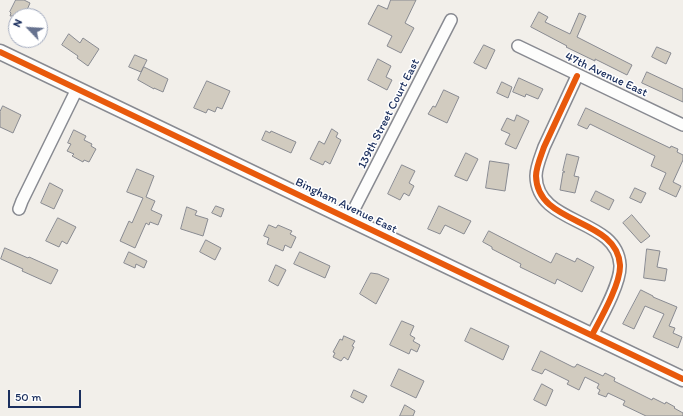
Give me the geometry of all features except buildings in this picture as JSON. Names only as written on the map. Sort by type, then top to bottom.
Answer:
[{"type":"street","name":"139th Street Court East","points":[[350,219],[451,20]]},
{"type":"street","name":"47th Avenue East","points":[[518,46],[577,76],[683,125]]},
{"type":"street","name":"Bingham Avenue East","points":[[0,52],[683,379]]},
{"type":"street","points":[[577,76],[539,159],[536,176],[539,190],[550,206],[562,214],[597,230],[616,252],[620,267],[614,289],[592,335]]},
{"type":"street","points":[[19,209],[76,89]]},
{"type":"cycle path","points":[[0,52],[683,379]]},
{"type":"cycle path","points":[[577,76],[544,147],[536,176],[540,192],[549,204],[606,238],[616,249],[620,265],[617,281],[610,300],[592,335]]}]
